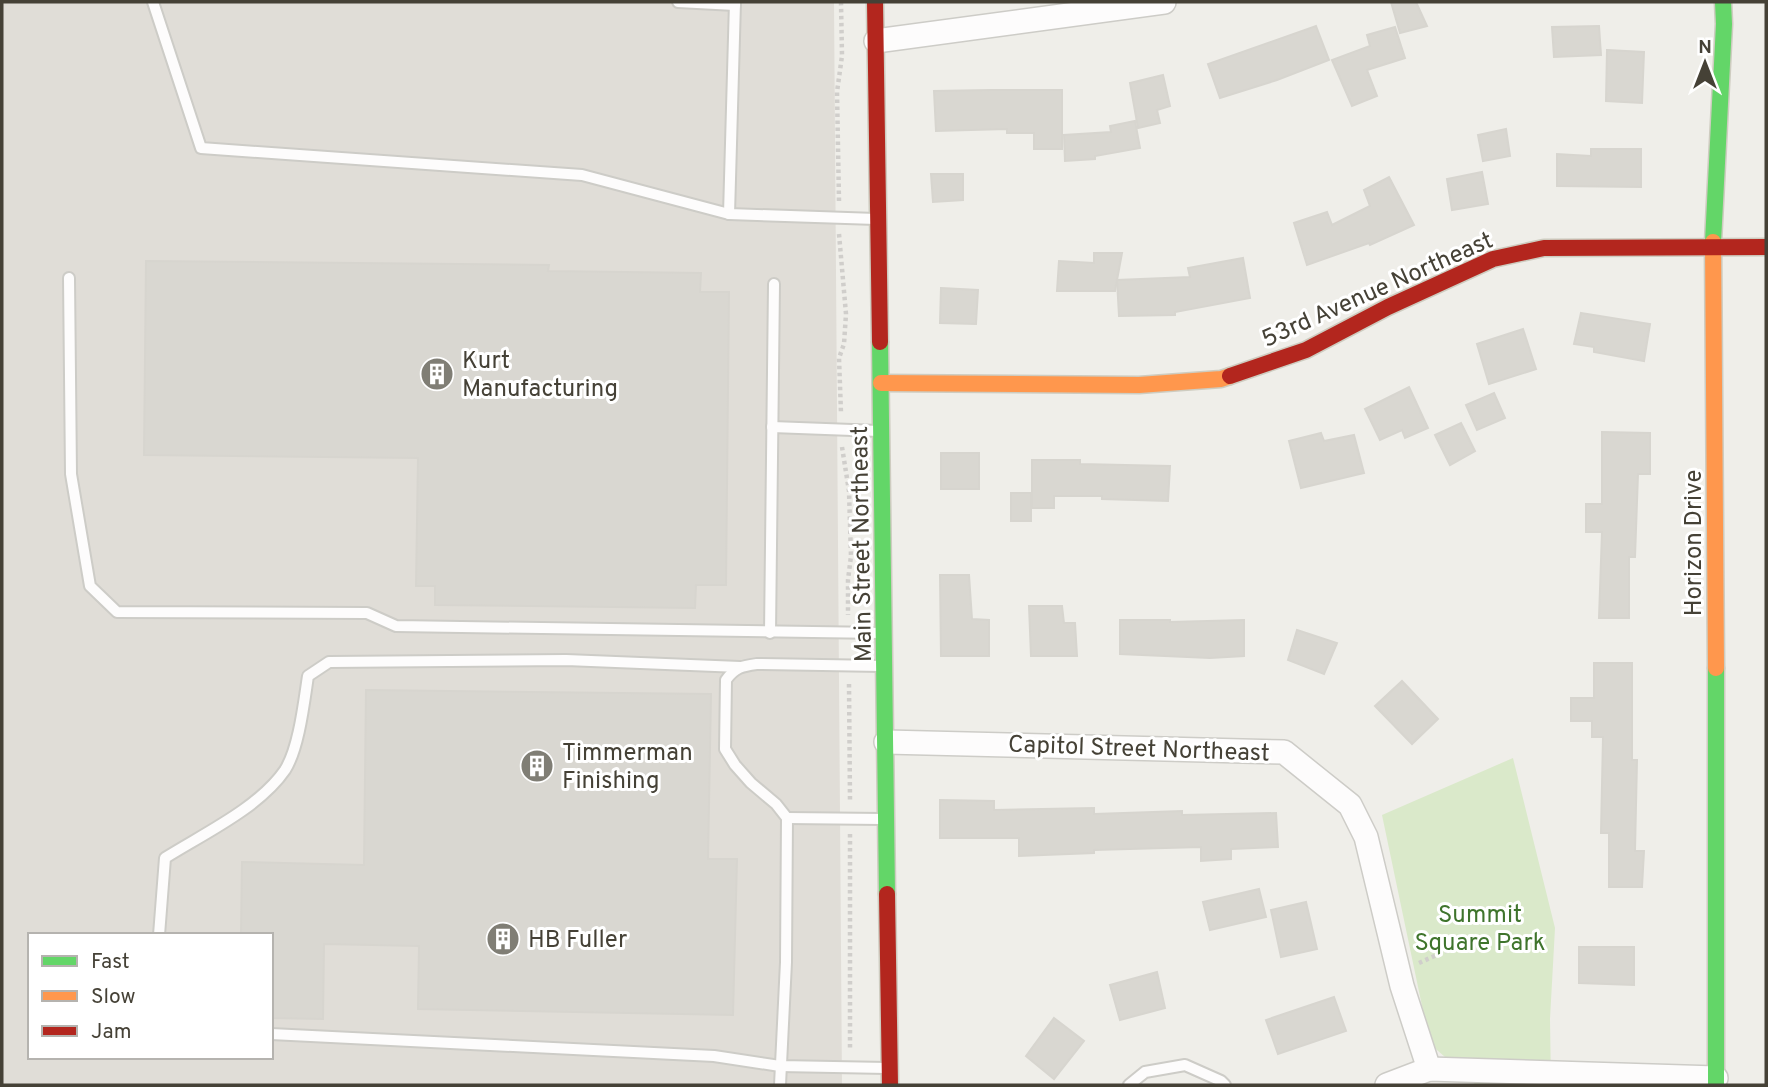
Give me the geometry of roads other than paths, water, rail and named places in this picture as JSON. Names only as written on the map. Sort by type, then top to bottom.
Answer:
[{"type":"street","name":"Main Street Northeast","points":[[875,2],[890,1085]]},
{"type":"street","points":[[876,41],[1164,2]]},
{"type":"street","name":"Horizon Drive","points":[[1716,1082],[1713,246],[1723,2]]},
{"type":"street","name":"53rd Avenue Northeast","points":[[881,383],[1139,385],[1221,379],[1306,350],[1388,307],[1493,259],[1544,248],[1766,247]]},
{"type":"street","name":"Capitol Street Northeast","points":[[886,742],[1284,752],[1350,805],[1366,836],[1399,972],[1429,1069]]},
{"type":"street","points":[[1387,1085],[1429,1069],[1716,1082]]},
{"type":"lane","points":[[153,2],[201,148],[582,175],[729,214],[879,219]]},
{"type":"lane","points":[[678,2],[735,3],[729,214]]},
{"type":"lane","points":[[69,278],[71,474],[90,586],[117,612],[368,613],[396,626],[884,633]]},
{"type":"lane","points":[[770,633],[774,284]]},
{"type":"lane","points":[[772,427],[882,431]]},
{"type":"lane","points":[[159,933],[164,858],[262,796],[286,768],[299,727],[308,676],[329,662],[566,660],[740,667],[757,664],[885,666]]},
{"type":"lane","points":[[740,667],[726,680],[725,749],[751,783],[776,804],[787,818],[786,962],[780,1085]]},
{"type":"lane","points":[[787,818],[887,819]]},
{"type":"lane","points":[[273,1034],[714,1056],[780,1066],[890,1068]]},
{"type":"lane","points":[[1129,1085],[1145,1072],[1185,1065],[1222,1081],[1225,1085]]},
{"type":"place","name":"Kurt Manufacturing","points":[[437,374]]},
{"type":"place","name":"Timmerman Finishing","points":[[537,766]]},
{"type":"place","name":"HB Fuller","points":[[503,939]]},
{"type":"park label","name":"Summit Square Park","points":[[1480,928]]}]
